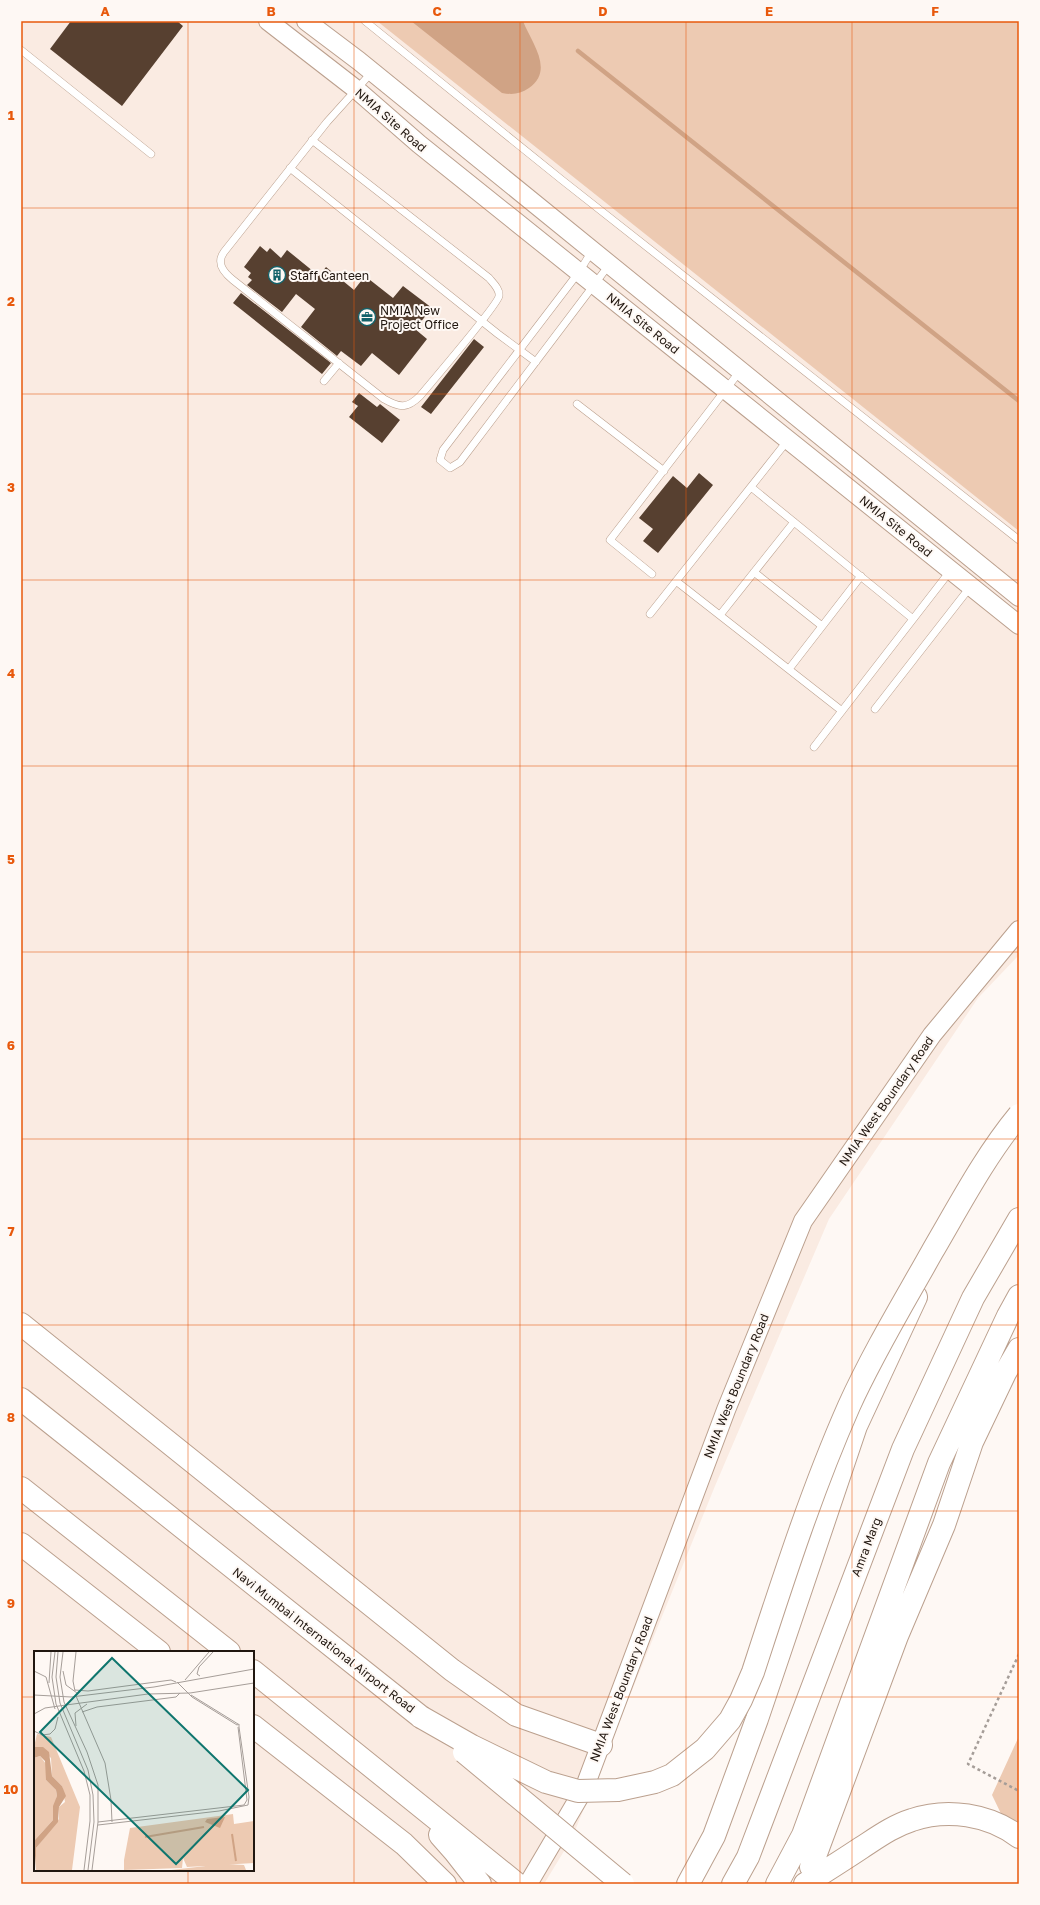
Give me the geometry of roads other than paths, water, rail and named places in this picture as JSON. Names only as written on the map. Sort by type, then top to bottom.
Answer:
[{"type":"highway","points":[[688,1884],[714,1836],[757,1719],[856,1426],[926,1277],[1019,1109]]},
{"type":"highway","points":[[421,1717],[515,1768],[546,1782],[578,1791],[618,1790],[655,1782],[672,1775],[705,1749],[730,1720],[750,1680],[826,1462],[850,1405],[889,1328],[961,1202],[1008,1129],[1019,1115]]},
{"type":"highway","name":"Amra Marg","points":[[733,1884],[748,1857],[903,1449],[973,1298],[1019,1218]]},
{"type":"highway","points":[[777,1884],[803,1835],[939,1463],[1008,1316],[1019,1296]]},
{"type":"highway","points":[[21,1324],[452,1670],[516,1715],[600,1745]]},
{"type":"highway","points":[[806,1878],[897,1636],[944,1525],[972,1442],[1005,1373],[1019,1349]]},
{"type":"highway","name":"Navi Mumbai International Airport Road","points":[[21,1400],[421,1717],[623,1884]]},
{"type":"highway","points":[[21,1488],[228,1651]]},
{"type":"highway","points":[[21,1544],[158,1651]]},
{"type":"highway","points":[[254,1672],[517,1884]]},
{"type":"highway","points":[[254,1727],[404,1844],[445,1884]]},
{"type":"highway","points":[[378,1772],[455,1852],[480,1884]]},
{"type":"highway","points":[[806,1878],[884,1832],[913,1819],[950,1814],[981,1818],[998,1824],[1019,1837]]},
{"type":"highway","points":[[803,1835],[806,1878]]},
{"type":"street","name":"NMIA Site Road","points":[[268,21],[357,90],[419,144],[1019,625]]},
{"type":"street","points":[[306,21],[372,72],[1019,597]]},
{"type":"street","name":"NMIA West Boundary Road","points":[[528,1884],[584,1789],[726,1410],[803,1221],[932,1036],[1019,930]]},
{"type":"lane","points":[[365,21],[556,175],[1019,540]]},
{"type":"lane","points":[[21,50],[151,154]]},
{"type":"lane","points":[[312,140],[495,285],[499,297],[420,396],[414,402],[407,405],[400,406],[393,404],[233,280],[222,270],[220,264],[220,257],[312,140],[372,72]]},
{"type":"lane","points":[[290,168],[481,321],[536,362]]},
{"type":"lane","points":[[592,251],[579,272],[443,450],[440,460],[450,468],[460,462],[609,265]]},
{"type":"lane","points":[[324,381],[339,363]]},
{"type":"lane","points":[[652,574],[610,540],[740,371]]},
{"type":"lane","points":[[577,404],[664,471]]},
{"type":"lane","points":[[650,614],[788,440]]},
{"type":"lane","points":[[751,487],[913,619]]},
{"type":"lane","points":[[720,615],[794,522]]},
{"type":"lane","points":[[814,747],[951,570]]},
{"type":"lane","points":[[754,572],[822,626]]},
{"type":"lane","points":[[789,669],[861,576]]},
{"type":"lane","points":[[676,581],[842,710]]},
{"type":"lane","points":[[875,709],[971,586]]},
{"type":"waterway","points":[[578,51],[1019,401]]},
{"type":"place","name":"Staff Canteen","points":[[277,275]]},
{"type":"place","name":"NMIA New Project Office","points":[[367,317]]}]
